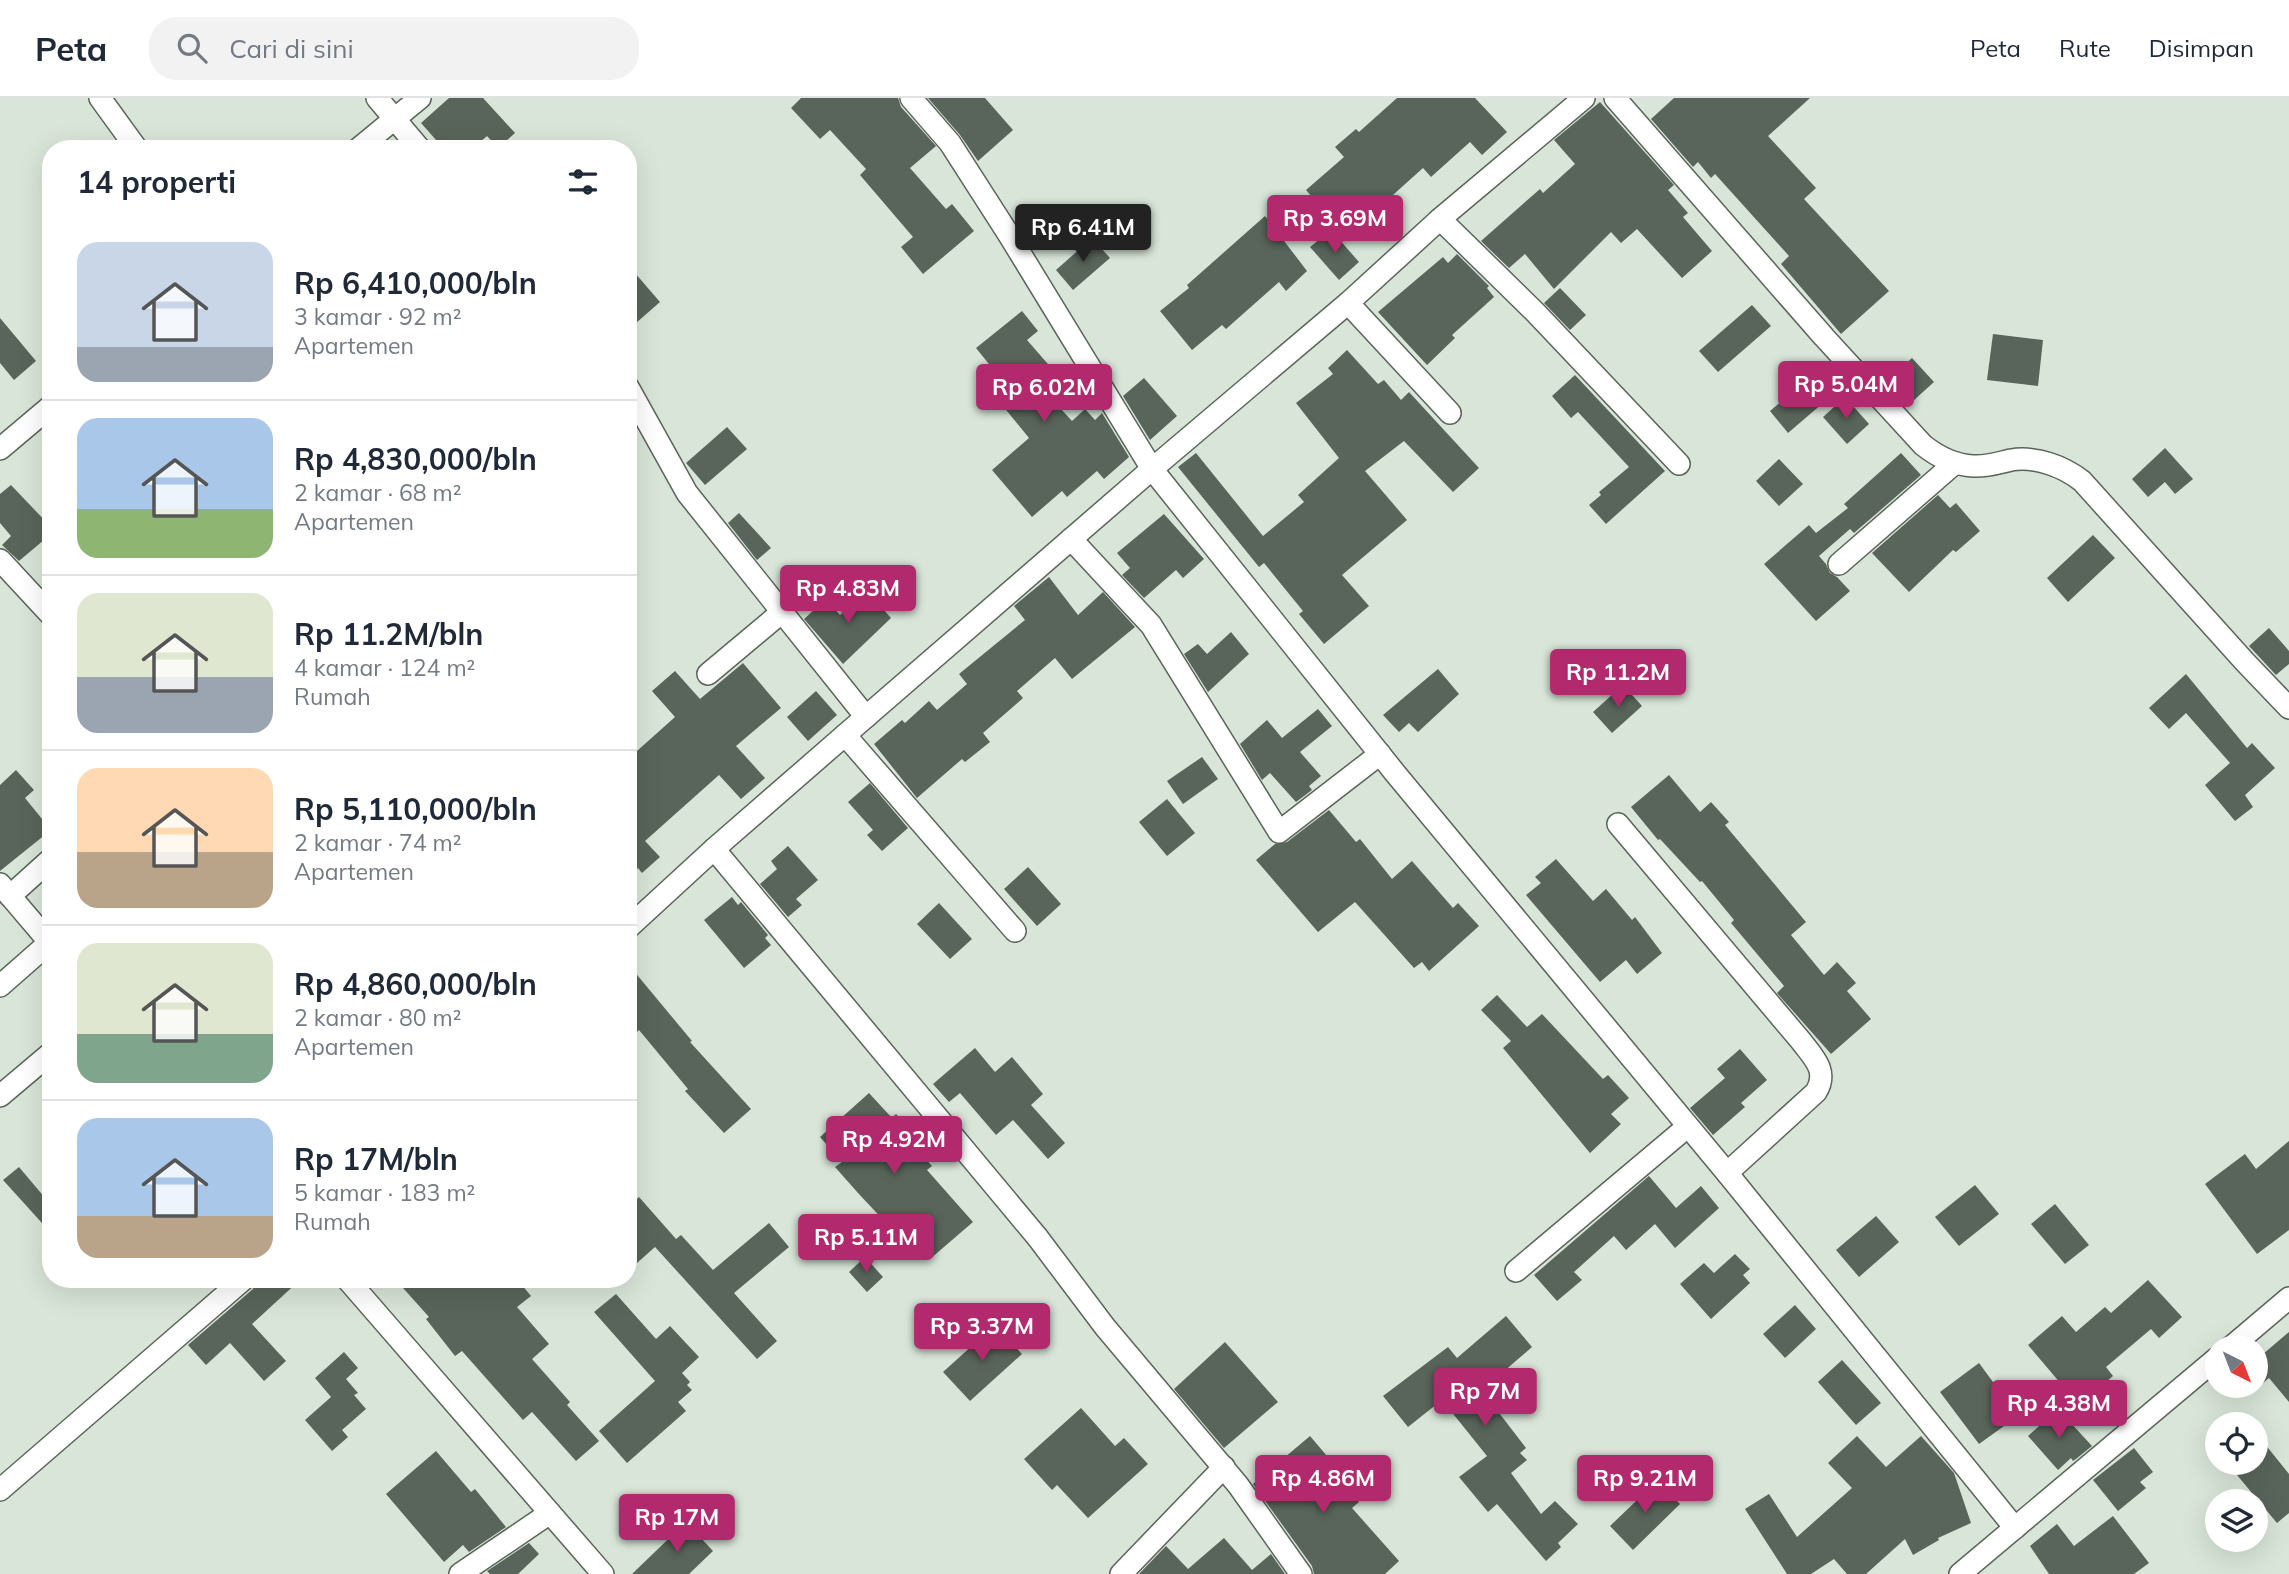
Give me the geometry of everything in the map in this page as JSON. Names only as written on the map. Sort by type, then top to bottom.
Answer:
[{"type":"street","points":[[100,98],[130,140]]},
{"type":"street","points":[[377,98],[412,140]]},
{"type":"street","points":[[369,140],[420,98]]},
{"type":"street","points":[[911,98],[957,154],[1152,469],[1380,754],[1727,1173],[2015,1528]]},
{"type":"street","points":[[637,920],[845,735],[1348,303],[1440,219],[1584,98]]},
{"type":"street","points":[[1615,98],[1824,337],[1923,445],[1937,456],[1955,463],[1972,466],[2032,460],[2071,472],[2289,708]]},
{"type":"street","points":[[1440,219],[1535,312],[1679,464]]},
{"type":"street","points":[[1348,303],[1450,413]]},
{"type":"street","points":[[637,403],[687,494],[866,717]]},
{"type":"street","points":[[0,449],[42,414]]},
{"type":"street","points":[[1839,564],[1955,463]]},
{"type":"street","points":[[1071,539],[1151,625],[1279,832],[1380,754]]},
{"type":"street","points":[[0,560],[42,605]]},
{"type":"street","points":[[708,674],[782,612]]},
{"type":"street","points":[[845,735],[1015,931]]},
{"type":"street","points":[[1618,824],[1821,1068],[1820,1086],[1816,1092],[1727,1173]]},
{"type":"street","points":[[714,849],[1038,1238],[1105,1326],[1224,1467],[1301,1574]]},
{"type":"street","points":[[42,865],[5,890],[42,934]]},
{"type":"street","points":[[0,986],[42,951]]},
{"type":"street","points":[[0,1096],[42,1061]]},
{"type":"street","points":[[1516,1271],[1687,1126]]},
{"type":"street","points":[[0,1490],[234,1288]]},
{"type":"street","points":[[354,1288],[603,1574]]},
{"type":"street","points":[[2245,1335],[2289,1298]]},
{"type":"street","points":[[1960,1574],[2205,1368]]},
{"type":"street","points":[[1121,1574],[1224,1467]]},
{"type":"street","points":[[460,1574],[550,1513]]},
{"type":"building","points":[[449,98],[483,98],[515,133],[507,140],[491,140],[487,136],[482,140],[436,140],[421,123]]},
{"type":"building","points":[[801,98],[898,98],[901,107],[936,146],[910,168],[946,209],[952,204],[974,231],[923,274],[901,247],[913,237],[860,175],[866,169],[830,130],[820,139],[791,108]]},
{"type":"building","points":[[928,98],[985,98],[1013,130],[978,161]]},
{"type":"building","points":[[1397,98],[1475,98],[1507,132],[1482,155],[1470,142],[1431,177],[1423,168],[1384,203],[1381,200],[1343,233],[1306,190],[1344,157],[1335,147],[1356,129],[1359,132]]},
{"type":"building","points":[[1674,98],[1810,98],[1768,136],[1816,188],[1804,199],[1889,291],[1841,334],[1781,264],[1789,256],[1715,174],[1711,178],[1698,162],[1693,167],[1651,119]]},
{"type":"building","points":[[1600,102],[1674,185],[1668,190],[1688,213],[1683,217],[1712,251],[1682,278],[1637,229],[1621,243],[1611,232],[1554,289],[1525,254],[1509,268],[1481,241],[1540,189],[1543,193],[1575,164],[1554,140]]},
{"type":"building","points":[[1265,216],[1307,271],[1286,291],[1279,282],[1226,329],[1222,325],[1192,350],[1160,311],[1189,288],[1187,285]]},
{"type":"building","points":[[1331,230],[1359,262],[1339,280],[1310,247]]},
{"type":"building","points":[[1092,238],[1110,258],[1073,290],[1056,270]]},
{"type":"building","points":[[1457,254],[1489,286],[1487,288],[1494,297],[1452,335],[1455,338],[1427,365],[1378,312],[1443,257],[1448,263]]},
{"type":"building","points":[[637,275],[660,302],[637,322]]},
{"type":"building","points":[[1560,288],[1586,315],[1570,330],[1544,303]]},
{"type":"building","points":[[1752,305],[1771,326],[1718,372],[1699,351]]},
{"type":"building","points":[[1022,311],[1038,331],[1027,340],[1054,371],[1039,385],[1072,421],[1085,409],[1095,420],[1102,413],[1129,457],[1104,479],[1097,471],[1067,497],[1062,491],[1032,517],[992,470],[1029,438],[985,384],[997,374],[976,348]]},
{"type":"building","points":[[0,318],[36,361],[14,380],[0,363]]},
{"type":"building","points":[[1993,334],[2043,340],[2038,386],[1987,380]]},
{"type":"building","points":[[1347,350],[1378,384],[1384,380],[1401,400],[1409,392],[1479,468],[1453,492],[1404,441],[1365,471],[1407,520],[1342,575],[1369,606],[1324,644],[1299,614],[1303,611],[1264,563],[1259,567],[1178,467],[1196,453],[1263,536],[1304,502],[1298,495],[1339,458],[1296,403],[1333,374],[1328,368]]},
{"type":"building","points":[[1912,358],[1934,382],[1913,401],[1891,377]]},
{"type":"building","points":[[1575,375],[1665,471],[1606,524],[1589,505],[1601,495],[1599,492],[1629,467],[1578,412],[1571,418],[1552,396]]},
{"type":"building","points":[[1812,375],[1830,397],[1788,433],[1770,411]]},
{"type":"building","points":[[1144,378],[1177,416],[1150,440],[1123,396]]},
{"type":"building","points":[[1845,397],[1869,424],[1847,444],[1823,417]]},
{"type":"building","points":[[727,427],[747,449],[705,485],[686,463]]},
{"type":"building","points":[[2165,448],[2193,479],[2175,494],[2165,482],[2148,497],[2132,479]]},
{"type":"building","points":[[1901,453],[1921,475],[1854,533],[1850,529],[1819,556],[1830,573],[1850,591],[1816,621],[1764,564],[1809,525],[1816,533],[1848,508],[1844,504]]},
{"type":"building","points":[[1779,459],[1803,484],[1779,506],[1756,481]]},
{"type":"building","points":[[11,485],[42,518],[42,542],[19,561],[2,545],[11,536],[0,523],[0,494]]},
{"type":"building","points":[[1938,495],[1950,508],[1956,503],[1980,531],[1956,552],[1953,550],[1909,592],[1872,553]]},
{"type":"building","points":[[739,513],[771,548],[757,560],[728,523]]},
{"type":"building","points":[[1164,514],[1204,559],[1183,578],[1176,570],[1144,598],[1122,575],[1130,568],[1117,553]]},
{"type":"building","points":[[2093,535],[2115,558],[2068,602],[2047,578]]},
{"type":"building","points":[[1049,577],[1078,615],[1103,592],[1135,627],[1072,679],[1055,658],[1017,691],[1023,698],[983,733],[990,742],[965,762],[962,759],[917,798],[874,744],[902,720],[905,723],[929,701],[937,710],[967,684],[959,674],[1025,620],[1014,606]]},
{"type":"building","points":[[867,591],[891,618],[843,664],[804,619],[826,599],[840,615]]},
{"type":"building","points":[[2269,628],[2289,651],[2289,664],[2276,675],[2249,646]]},
{"type":"building","points":[[1231,632],[1249,654],[1208,692],[1184,654],[1198,644],[1207,654]]},
{"type":"building","points":[[743,663],[781,708],[736,746],[765,778],[741,799],[719,775],[645,841],[660,857],[642,873],[637,869],[637,751],[675,717],[652,691],[675,671],[700,699]]},
{"type":"building","points":[[1438,669],[1459,694],[1418,732],[1409,723],[1399,732],[1383,715]]},
{"type":"building","points":[[2186,674],[2247,748],[2252,743],[2275,768],[2245,795],[2253,807],[2235,821],[2205,785],[2230,763],[2186,713],[2169,729],[2149,708]]},
{"type":"building","points":[[1623,685],[1642,706],[1612,733],[1593,712]]},
{"type":"building","points":[[816,691],[837,715],[808,741],[787,717]]},
{"type":"building","points":[[1318,709],[1332,726],[1300,752],[1321,776],[1309,786],[1312,790],[1296,802],[1270,773],[1262,780],[1240,744],[1267,720],[1282,738]]},
{"type":"building","points":[[1202,757],[1218,779],[1183,804],[1167,781]]},
{"type":"building","points":[[16,770],[34,790],[25,798],[42,819],[42,837],[0,871],[0,785]]},
{"type":"building","points":[[1669,775],[1700,812],[1711,802],[1729,822],[1725,825],[1806,922],[1791,935],[1824,975],[1837,962],[1856,983],[1847,991],[1871,1019],[1831,1054],[1777,993],[1784,986],[1731,923],[1734,920],[1702,881],[1658,840],[1631,807]]},
{"type":"building","points":[[870,783],[908,828],[882,851],[867,835],[873,830],[848,802]]},
{"type":"building","points":[[1167,799],[1195,833],[1167,856],[1139,822]]},
{"type":"building","points":[[1329,810],[1356,842],[1360,839],[1392,879],[1412,861],[1453,908],[1458,903],[1479,926],[1429,971],[1422,962],[1414,968],[1355,902],[1318,932],[1256,860],[1275,844],[1287,842]]},
{"type":"building","points":[[788,846],[818,880],[796,899],[802,905],[788,917],[760,884],[777,869],[771,861]]},
{"type":"building","points":[[1556,859],[1593,901],[1606,889],[1632,920],[1635,917],[1662,953],[1637,974],[1626,960],[1600,982],[1526,895],[1541,883],[1535,877]]},
{"type":"building","points":[[1028,867],[1061,904],[1037,926],[1004,889]]},
{"type":"building","points":[[732,897],[738,905],[741,902],[768,935],[765,938],[771,945],[744,968],[704,920]]},
{"type":"building","points":[[939,903],[972,939],[950,959],[917,924]]},
{"type":"building","points":[[637,975],[692,1041],[690,1042],[751,1109],[724,1133],[685,1091],[688,1089],[639,1030],[637,1032]]},
{"type":"building","points":[[1497,995],[1527,1027],[1542,1014],[1603,1079],[1608,1075],[1629,1098],[1611,1114],[1621,1124],[1590,1153],[1503,1048],[1511,1041],[1481,1010]]},
{"type":"building","points":[[975,1048],[995,1072],[1012,1057],[1043,1094],[1031,1105],[1065,1143],[1048,1159],[1013,1120],[996,1135],[960,1093],[949,1102],[933,1084]]},
{"type":"building","points":[[1740,1049],[1767,1080],[1741,1103],[1745,1107],[1713,1135],[1690,1108],[1725,1078],[1717,1069]]},
{"type":"building","points":[[869,1093],[892,1118],[896,1114],[914,1134],[908,1140],[932,1166],[927,1170],[973,1222],[930,1259],[893,1220],[888,1225],[858,1193],[835,1167],[842,1162],[820,1137]]},
{"type":"building","points":[[2289,1141],[2289,1230],[2257,1254],[2205,1184],[2245,1154],[2256,1169]]},
{"type":"building","points":[[19,1167],[42,1194],[42,1223],[3,1180]]},
{"type":"building","points":[[1649,1176],[1676,1208],[1701,1186],[1719,1208],[1675,1248],[1655,1224],[1626,1250],[1614,1236],[1574,1272],[1582,1280],[1557,1301],[1534,1275]]},
{"type":"building","points":[[1975,1185],[1999,1214],[1959,1246],[1935,1217]]},
{"type":"building","points":[[639,1197],[676,1239],[681,1235],[713,1270],[769,1223],[789,1247],[734,1293],[777,1341],[757,1359],[655,1247],[637,1263]]},
{"type":"building","points":[[2055,1204],[2089,1245],[2065,1264],[2031,1224]]},
{"type":"building","points":[[1876,1216],[1899,1242],[1859,1277],[1836,1250]]},
{"type":"building","points":[[1735,1254],[1750,1269],[1743,1275],[1750,1283],[1711,1319],[1680,1284],[1704,1263],[1714,1273]]},
{"type":"building","points":[[865,1257],[883,1277],[867,1292],[849,1272]]},
{"type":"building","points":[[2148,1280],[2182,1317],[2159,1338],[2151,1329],[2106,1367],[2113,1376],[2079,1405],[2028,1345],[2062,1316],[2076,1332],[2105,1307],[2111,1313]]},
{"type":"building","points":[[291,1288],[252,1324],[286,1361],[264,1381],[230,1343],[206,1365],[188,1345],[253,1289]]},
{"type":"building","points":[[403,1288],[524,1288],[531,1296],[517,1307],[549,1344],[532,1359],[570,1402],[567,1405],[599,1441],[576,1461],[532,1412],[523,1420],[462,1351],[455,1356],[426,1319],[429,1317]]},
{"type":"building","points":[[616,1294],[656,1339],[670,1326],[699,1357],[682,1373],[690,1382],[687,1385],[692,1390],[678,1402],[686,1411],[627,1463],[599,1431],[655,1381],[594,1312]]},
{"type":"building","points":[[1795,1305],[1816,1329],[1785,1358],[1763,1334]]},
{"type":"building","points":[[1506,1316],[1532,1347],[1489,1384],[1496,1392],[1492,1396],[1497,1402],[1493,1405],[1526,1448],[1520,1453],[1527,1460],[1511,1473],[1541,1514],[1555,1501],[1578,1524],[1558,1543],[1561,1547],[1546,1561],[1497,1504],[1488,1512],[1459,1477],[1487,1456],[1442,1400],[1408,1427],[1383,1396],[1448,1347],[1457,1358]]},
{"type":"building","points":[[995,1325],[1022,1354],[970,1401],[943,1372]]},
{"type":"building","points":[[2289,1332],[2289,1402],[2268,1379],[2268,1350]]},
{"type":"building","points":[[1225,1342],[1278,1402],[1224,1448],[1174,1389]]},
{"type":"building","points":[[344,1352],[358,1368],[346,1379],[358,1393],[354,1395],[366,1409],[342,1430],[348,1437],[332,1451],[305,1420],[331,1397],[315,1378]]},
{"type":"building","points":[[1842,1360],[1881,1403],[1856,1425],[1818,1382]]},
{"type":"building","points":[[1979,1363],[2018,1416],[1979,1444],[1940,1392]]},
{"type":"building","points":[[1081,1408],[1115,1446],[1124,1438],[1148,1464],[1088,1518],[1057,1485],[1052,1490],[1024,1459]]},
{"type":"building","points":[[2058,1409],[2092,1446],[2073,1461],[2071,1458],[2058,1470],[2028,1436]]},
{"type":"building","points":[[1310,1436],[1338,1469],[1334,1472],[1359,1502],[1352,1508],[1399,1561],[1385,1574],[1314,1574],[1312,1566],[1253,1484]]},
{"type":"building","points":[[1857,1436],[1886,1467],[1921,1436],[1954,1473],[1971,1523],[1938,1538],[1939,1540],[1913,1555],[1905,1539],[1866,1574],[1847,1574],[1834,1559],[1811,1574],[1787,1574],[1745,1509],[1769,1494],[1797,1537],[1852,1488],[1828,1463]]},
{"type":"building","points":[[2134,1448],[2153,1472],[2140,1482],[2146,1488],[2118,1511],[2093,1480]]},
{"type":"building","points":[[2268,1448],[2289,1474],[2289,1513],[2277,1523],[2268,1512],[2268,1489],[2249,1489],[2237,1475],[2268,1475]]},
{"type":"building","points":[[436,1451],[471,1492],[475,1489],[506,1527],[469,1552],[463,1545],[444,1562],[386,1494]]},
{"type":"building","points":[[1657,1481],[1680,1504],[1633,1550],[1610,1526]]},
{"type":"building","points":[[2113,1516],[2149,1563],[2134,1574],[2049,1574],[2030,1546],[2057,1524],[2074,1546]]},
{"type":"building","points":[[686,1522],[713,1551],[689,1574],[632,1574]]},
{"type":"building","points":[[1224,1538],[1252,1570],[1271,1554],[1285,1574],[1139,1574],[1166,1546],[1188,1569]]},
{"type":"building","points":[[529,1543],[539,1554],[518,1574],[490,1574],[487,1571]]}]
